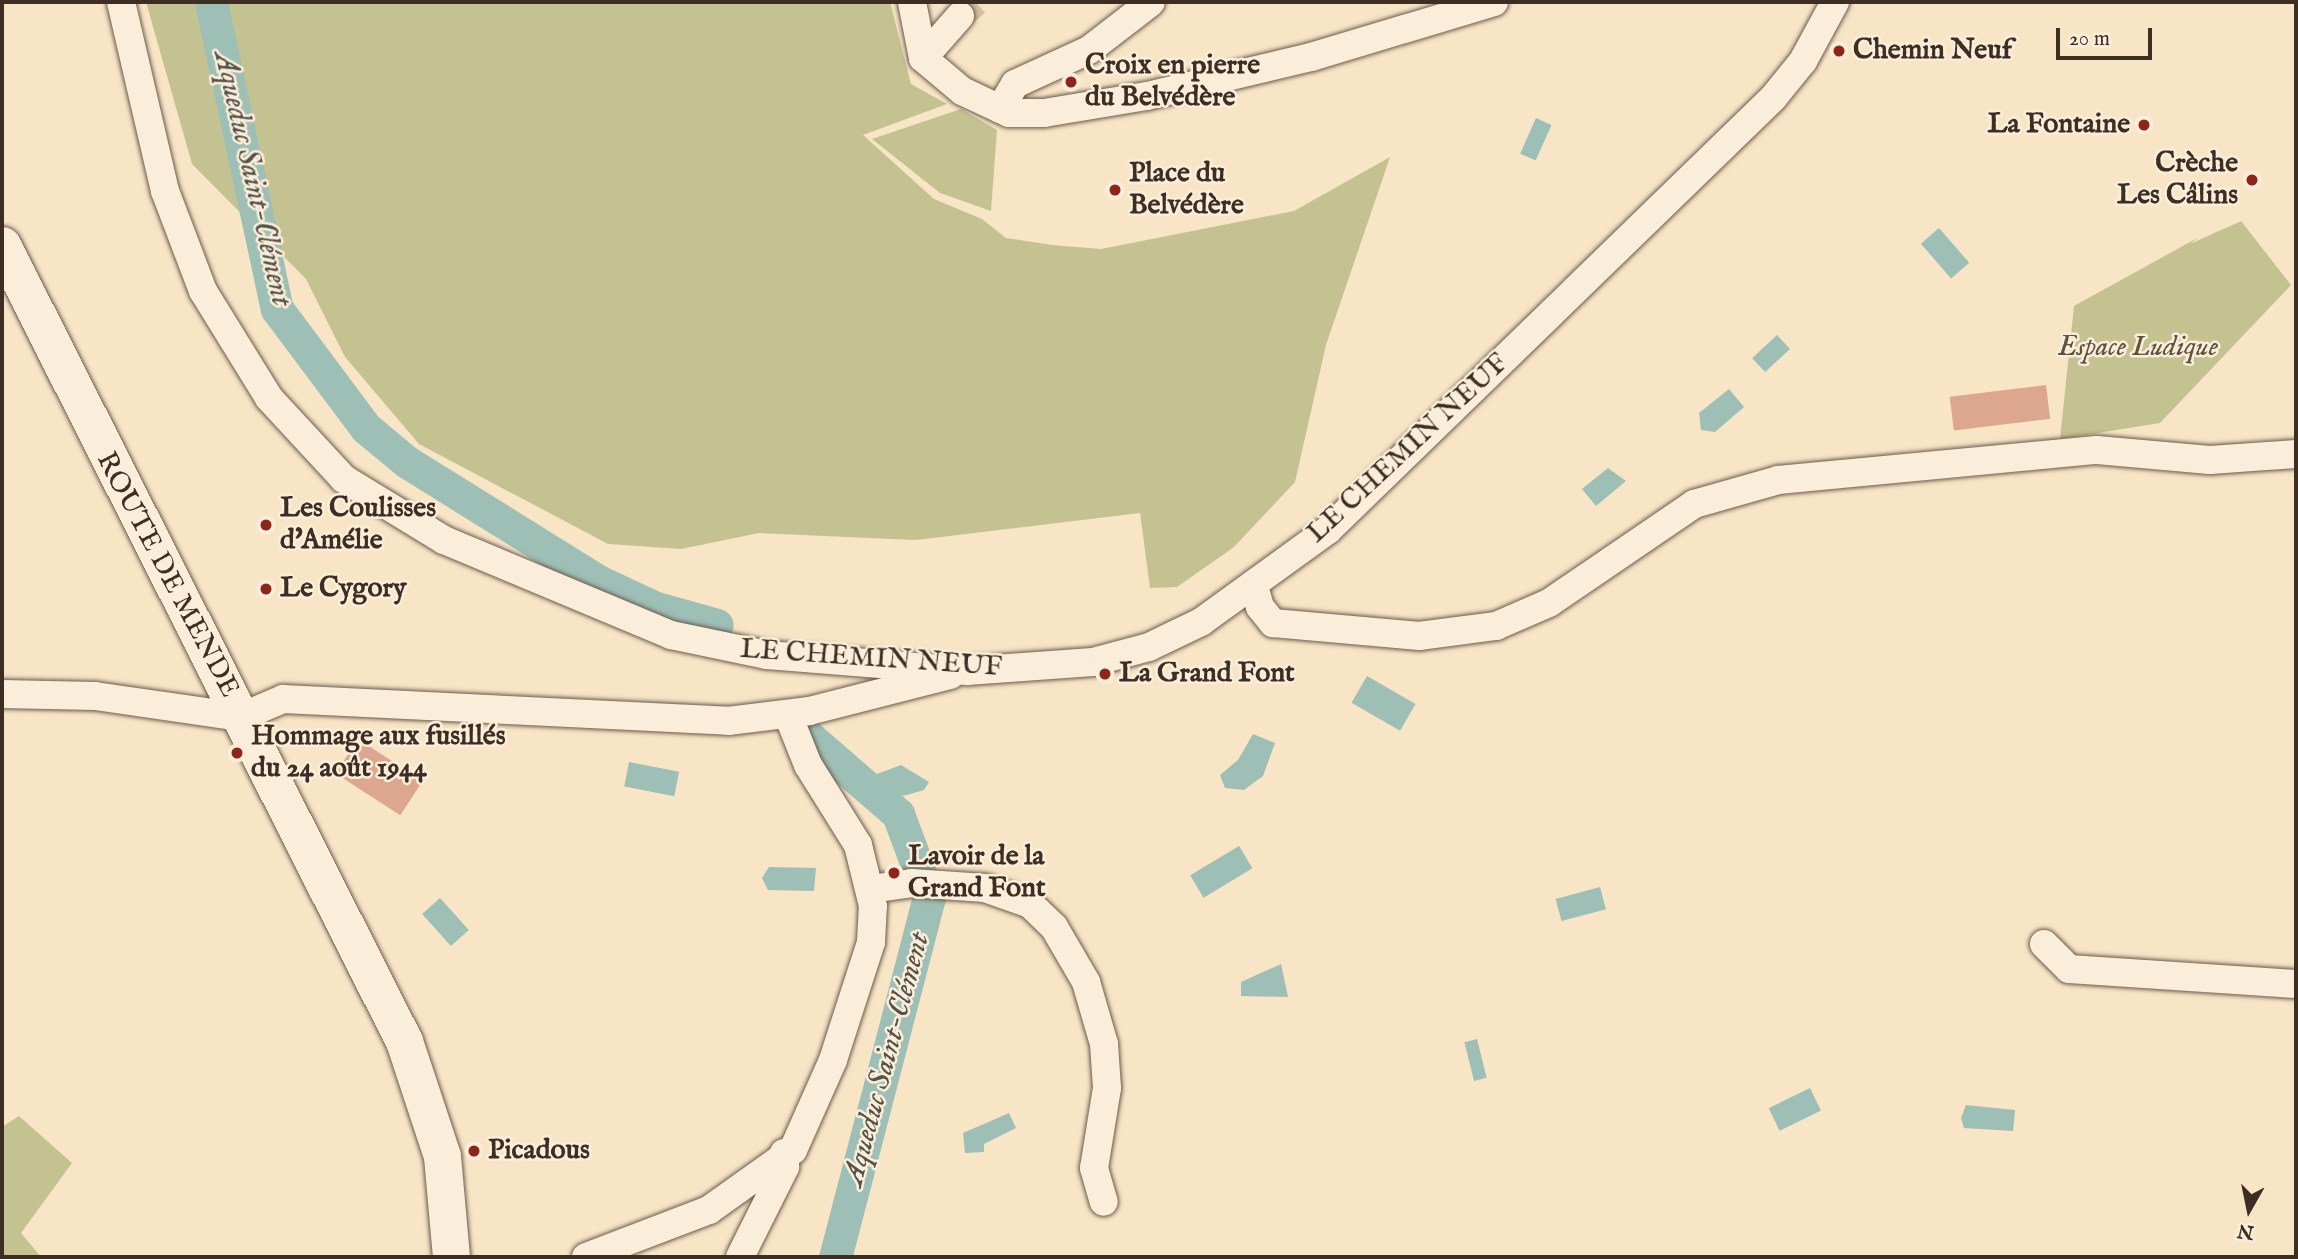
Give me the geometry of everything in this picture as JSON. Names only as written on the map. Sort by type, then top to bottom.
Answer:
[{"type":"street","name":"LE CHEMIN NEUF","points":[[121,2],[153,146],[191,265],[269,398],[344,480],[453,544],[671,635],[767,655],[967,671],[1093,662],[1149,647],[1254,586],[1328,530],[1716,155],[1803,61],[1835,2]]},
{"type":"street","points":[[912,2],[923,58],[962,92],[1000,109],[1044,113],[1147,96],[1311,57],[1479,4]]},
{"type":"street","points":[[1000,109],[1014,84],[1089,50],[1151,2]]},
{"type":"street","points":[[923,58],[960,16]]},
{"type":"street","name":"ROUTE DE MENDE","points":[[2,245],[143,533],[241,717],[419,1075],[442,1156],[451,1257]]},
{"type":"street","points":[[1254,586],[1273,623],[1419,636],[1496,626],[1549,603],[1695,503],[1778,480],[2097,450],[2210,460],[2296,454]]},
{"type":"street","points":[[2,694],[95,696],[241,717],[283,699],[706,720],[788,715],[967,671]]},
{"type":"street","points":[[740,1257],[785,1167],[785,1138],[803,1127],[833,1060],[871,943],[871,889],[858,845],[808,765],[788,715]]},
{"type":"street","points":[[871,889],[912,883],[985,888],[1030,904],[1054,927],[1086,982],[1104,1044],[1107,1088],[1094,1168],[1104,1202]]},
{"type":"street","points":[[2043,944],[2069,969],[2296,984]]},
{"type":"street","points":[[586,1257],[709,1210],[784,1155]]},
{"type":"green space","points":[[146,2],[890,2],[911,84],[947,104],[863,135],[934,199],[982,219],[1006,238],[1052,245],[1101,249],[1294,211],[1390,157],[1326,345],[1295,482],[1234,547],[1177,587],[1150,588],[1140,513],[916,540],[759,533],[681,549],[608,544],[419,444],[345,357],[306,279],[192,164]]},
{"type":"green space","points":[[961,109],[997,130],[991,211],[940,193],[872,139]]},
{"type":"green space","name":"Espace Ludique","points":[[2241,221],[2291,285],[2160,423],[2060,439],[2074,306],[2199,237],[2190,244]]},
{"type":"green space","points":[[19,1116],[72,1163],[21,1233],[41,1257],[2,1257],[2,1127]]},
{"type":"water","points":[[1536,118],[1552,125],[1536,161],[1520,154]]},
{"type":"water","points":[[1939,228],[1969,263],[1951,278],[1921,244]]},
{"type":"water","points":[[1777,335],[1790,349],[1765,372],[1752,358]]},
{"type":"water","points":[[1729,389],[1744,407],[1715,432],[1701,430],[1699,413]]},
{"type":"water","points":[[1608,468],[1626,481],[1596,506],[1582,489]]},
{"type":"water","points":[[1367,676],[1415,704],[1400,731],[1352,703]]},
{"type":"water","points":[[1253,734],[1275,743],[1263,776],[1244,790],[1225,788],[1220,775],[1238,760]]},
{"type":"water","points":[[629,762],[679,772],[674,796],[624,787]]},
{"type":"water","points":[[901,765],[929,782],[924,790],[903,796],[883,785],[877,774]]},
{"type":"water","points":[[1239,846],[1252,868],[1204,898],[1190,875]]},
{"type":"water","points":[[769,867],[816,868],[814,891],[768,890],[762,878]]},
{"type":"water","points":[[1600,887],[1606,909],[1562,921],[1556,899]]},
{"type":"water","points":[[440,898],[469,930],[451,946],[422,914]]},
{"type":"water","points":[[1281,964],[1288,997],[1241,996],[1241,982]]},
{"type":"water","points":[[1477,1039],[1487,1078],[1474,1081],[1464,1042]]},
{"type":"water","points":[[1810,1088],[1821,1110],[1780,1131],[1769,1108]]},
{"type":"water","points":[[1966,1105],[2015,1110],[2013,1131],[1964,1128],[1961,1118]]},
{"type":"water","points":[[1009,1113],[1016,1128],[984,1144],[984,1152],[965,1153],[963,1133]]},
{"type":"building","name":"Espace Ludique","points":[[2046,385],[2050,419],[1954,431],[1950,397]]},
{"type":"building","points":[[358,739],[423,781],[400,815],[336,773]]},
{"type":"waterway","name":"Aqueduc Saint-Clément","points":[[211,2],[277,309],[366,428],[407,462],[600,582],[656,608],[717,625]]},
{"type":"waterway","name":"Aqueduc Saint-Clément","points":[[809,737],[898,814],[929,897],[835,1257]]},
{"type":"tunnel","points":[[960,16],[976,2]]},
{"type":"place","name":"Chemin Neuf","points":[[1839,51]]},
{"type":"place","name":"Croix en pierre du Belvédère","points":[[1071,82]]},
{"type":"place","name":"La Fontaine","points":[[2144,125]]},
{"type":"place","name":"Crèche Les Câlins","points":[[2252,180]]},
{"type":"place","name":"Place du Belvédère","points":[[1115,190]]},
{"type":"place","name":"Les Coulisses d'Amélie","points":[[266,525]]},
{"type":"place","name":"Le Cygory","points":[[266,589]]},
{"type":"place","name":"La Grand Font","points":[[1105,674]]},
{"type":"place","name":"Hommage aux fusillés du 24 août 1944","points":[[237,753]]},
{"type":"place","name":"Lavoir de la Grand Font","points":[[894,873]]},
{"type":"place","name":"Picadous","points":[[474,1151]]}]
